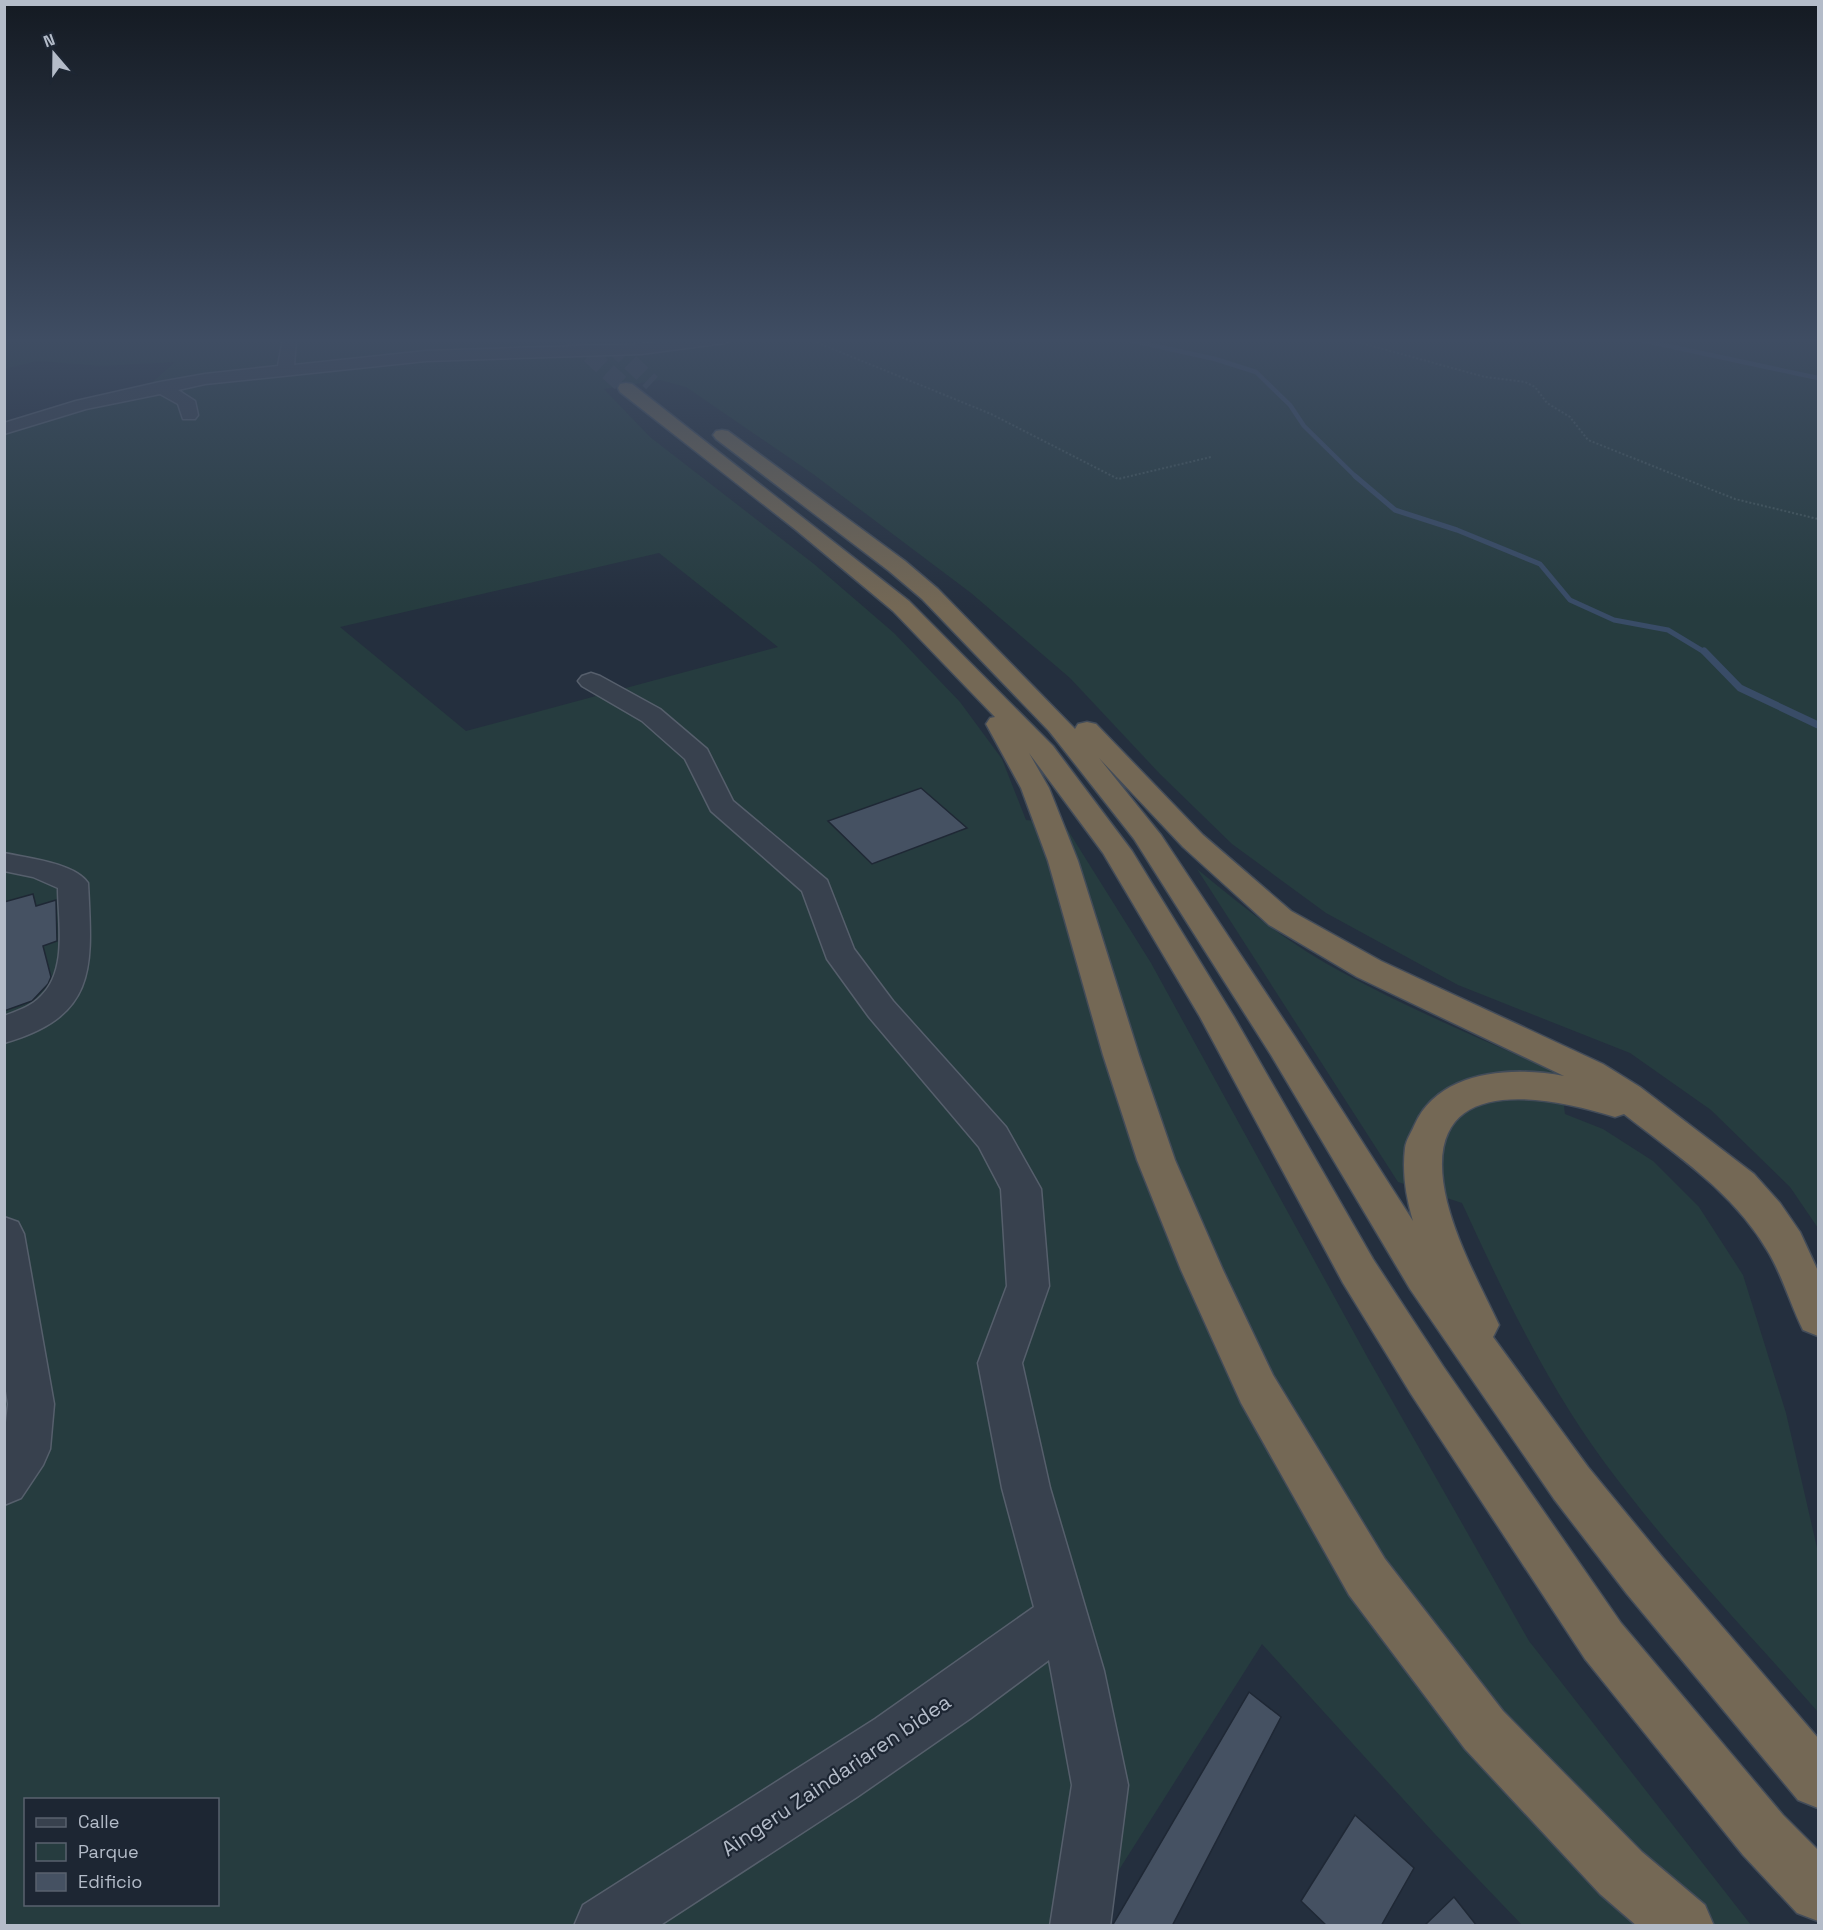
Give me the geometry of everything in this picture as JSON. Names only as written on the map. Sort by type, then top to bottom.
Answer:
[{"type":"highway","points":[[677,428],[901,606],[1043,752],[1117,851],[1217,1017],[1358,1271],[1427,1380],[1596,1631],[1763,1834],[1818,1892]]},
{"type":"highway","points":[[712,428],[1002,646],[1083,726],[1192,841],[1280,918],[1369,969],[1590,1073],[1672,1130],[1740,1185],[1766,1214],[1785,1244],[1818,1317]]},
{"type":"highway","points":[[930,594],[1058,724],[1146,835],[1282,1046],[1425,1276],[1571,1483],[1637,1567],[1813,1774]]},
{"type":"highway","points":[[978,686],[1035,788],[1063,861],[1121,1055],[1156,1160],[1202,1270],[1257,1389],[1367,1576],[1484,1730],[1621,1873],[1684,1926]]},
{"type":"highway","points":[[1501,1382],[1433,1223],[1424,1185],[1421,1153],[1430,1129],[1443,1108],[1465,1093],[1494,1085],[1527,1084],[1591,1094],[1672,1130]]},
{"type":"street","points":[[4,439],[19,430],[14,428]]},
{"type":"street","points":[[591,681],[651,715],[697,755],[721,805],[816,887],[839,951],[881,1009],[993,1137],[1021,1189],[1028,1286],[1000,1363],[1026,1488],[1078,1671],[1100,1785],[1080,1926]]},
{"type":"street","points":[[4,862],[42,870],[73,883],[74,957],[70,981],[53,1005],[4,1030]]},
{"type":"street","points":[[4,1234],[32,1404],[27,1449],[4,1482]]},
{"type":"street","name":"Aingeru Zaindariaren bidea","points":[[604,1926],[796,1805],[1020,1651],[1063,1617]]},
{"type":"path","points":[[1018,428],[1118,479],[1211,457]]},
{"type":"path","points":[[1579,428],[1588,440],[1736,500],[1818,519]]},
{"type":"green space","points":[[17,428],[641,428],[814,564],[894,633],[960,702],[1002,759],[1026,820],[1064,824],[1151,963],[1369,1360],[1529,1641],[1751,1925],[1522,1925],[1434,1833],[1262,1644],[1086,1922],[1088,1925],[5,1926],[5,432]],"holes":[[[659,553],[778,647],[466,731],[340,627]]]},
{"type":"green space","points":[[746,428],[1818,428],[1818,1228],[1790,1187],[1711,1110],[1630,1053],[1458,985],[1326,913],[1232,844],[1160,774],[1070,678],[971,593],[813,474]]},
{"type":"green space","points":[[1197,869],[1269,926],[1327,964],[1373,989],[1560,1074],[1565,1114],[1603,1129],[1653,1161],[1699,1207],[1743,1275],[1786,1413],[1818,1552],[1818,1712],[1707,1588],[1602,1459],[1561,1398],[1543,1366],[1509,1302],[1462,1203],[1398,1182]]},
{"type":"building","points":[[921,788],[967,828],[872,864],[828,821]]},
{"type":"building","points":[[33,894],[36,906],[56,900],[57,941],[43,946],[51,977],[48,984],[32,1001],[4,1011],[4,902]]},
{"type":"building","points":[[1249,1692],[1281,1717],[1172,1926],[1112,1926]]},
{"type":"building","points":[[1355,1815],[1414,1868],[1381,1926],[1327,1926],[1301,1901]]},
{"type":"building","points":[[1454,1897],[1477,1926],[1424,1926]]},
{"type":"waterway","points":[[1306,428],[1357,478]]},
{"type":"waterway","points":[[1355,476],[1395,510],[1457,530],[1540,564],[1570,600],[1614,620],[1668,630],[1706,653]]},
{"type":"waterway","points":[[1706,653],[1740,688],[1818,725]]}]
